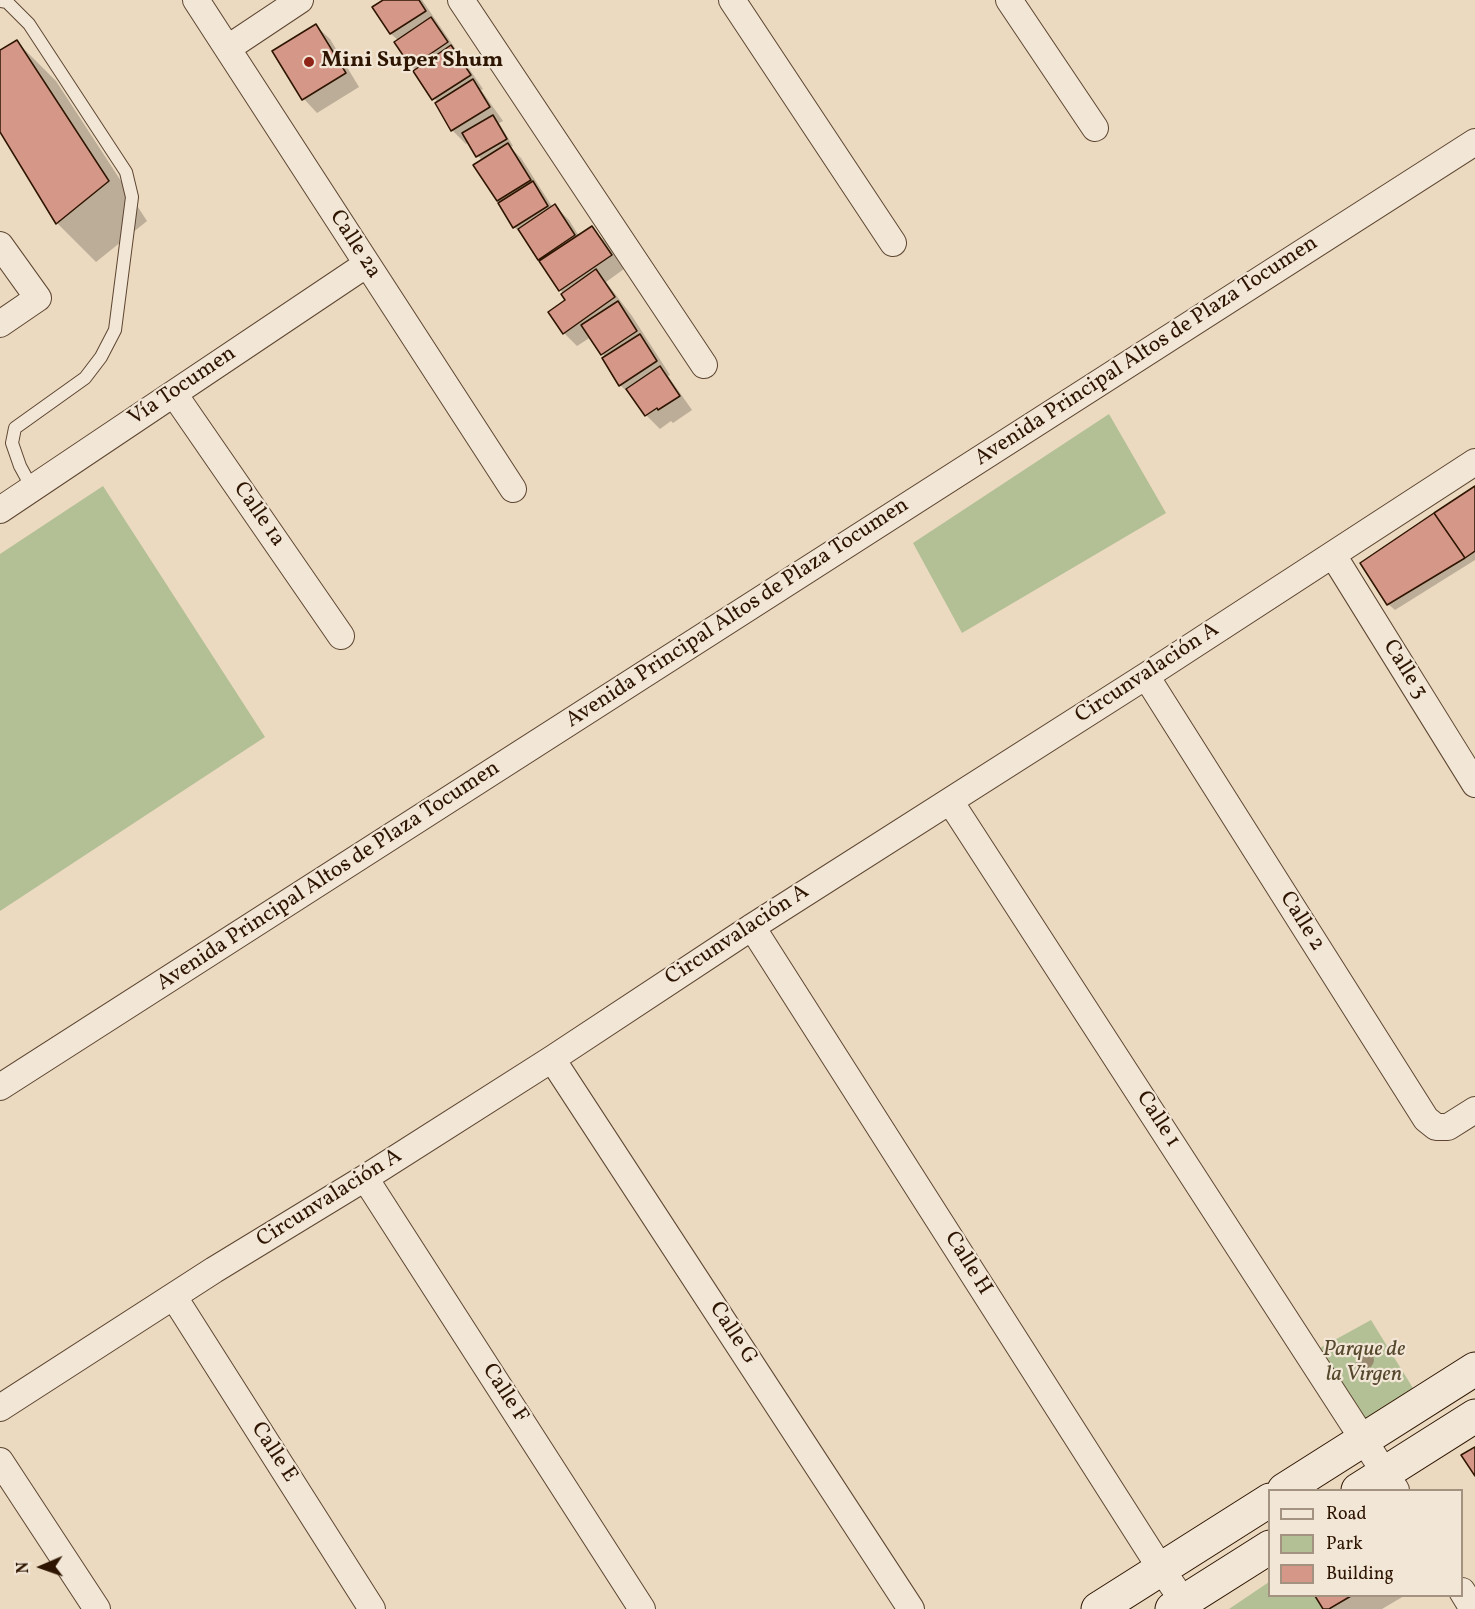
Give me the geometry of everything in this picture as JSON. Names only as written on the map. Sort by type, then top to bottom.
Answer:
[{"type":"street","name":"Calle 2a","points":[[196,0],[513,489]]},
{"type":"street","points":[[228,48],[300,0]]},
{"type":"street","points":[[461,0],[704,365]]},
{"type":"street","points":[[732,0],[893,243]]},
{"type":"street","points":[[1009,0],[1095,128]]},
{"type":"street","name":"Avenida Principal Altos de Plaza Tocumen","points":[[0,1087],[1475,142]]},
{"type":"street","points":[[0,245],[38,298],[0,324]]},
{"type":"street","name":"Vía Tocumen","points":[[0,510],[367,264]]},
{"type":"street","name":"Calle 1a","points":[[174,394],[341,636]]},
{"type":"street","name":"Circunvalación A","points":[[0,1408],[552,1059],[752,927],[1146,676],[1475,462]]},
{"type":"street","name":"Calle 3","points":[[1333,555],[1475,784]]},
{"type":"street","name":"Calle 2","points":[[1146,676],[1426,1119],[1436,1127],[1448,1127],[1475,1110]]},
{"type":"street","name":"Calle 1","points":[[950,801],[1391,1482]]},
{"type":"street","name":"Calle H","points":[[752,927],[1161,1569],[1182,1606]]},
{"type":"street","name":"Calle G","points":[[552,1059],[911,1609]]},
{"type":"street","name":"Calle F","points":[[365,1178],[642,1609]]},
{"type":"street","name":"Calle E","points":[[174,1297],[372,1609]]},
{"type":"street","points":[[1287,1489],[1475,1369]]},
{"type":"street","points":[[1365,1489],[1391,1482],[1475,1416]]},
{"type":"street","points":[[0,1461],[97,1609]]},
{"type":"street","points":[[1098,1609],[1268,1501]]},
{"type":"street","points":[[1182,1606],[1268,1548]]},
{"type":"street","points":[[1463,1594],[1473,1609]]},
{"type":"lane","points":[[0,1],[7,2],[29,24],[126,172],[132,197],[115,330],[101,357],[85,378],[15,428],[12,443],[20,466],[32,488]]},
{"type":"green space","points":[[1109,414],[1166,513],[962,633],[913,543]]},
{"type":"green space","points":[[103,486],[265,737],[0,911],[0,554]]},
{"type":"green space","name":"Parque de la Virgen","points":[[1371,1320],[1416,1393],[1366,1422],[1320,1348]]},
{"type":"green space","points":[[1268,1583],[1268,1597],[1316,1597],[1323,1609],[1229,1609]]},
{"type":"building","points":[[383,0],[419,0],[426,11],[390,34],[372,7]]},
{"type":"building","points":[[431,17],[448,42],[411,67],[394,42]]},
{"type":"building","name":"Mini Super Shum","points":[[316,24],[346,73],[302,100],[272,51]]},
{"type":"building","points":[[17,40],[109,181],[56,224],[0,132],[0,50]]},
{"type":"building","points":[[451,45],[471,75],[432,100],[413,71]]},
{"type":"building","points":[[473,79],[490,107],[451,131],[435,103]]},
{"type":"building","points":[[493,115],[507,139],[476,157],[462,133]]},
{"type":"building","points":[[508,143],[531,180],[497,201],[473,165]]},
{"type":"building","points":[[533,181],[548,206],[513,228],[498,203]]},
{"type":"building","points":[[555,204],[575,235],[538,260],[518,229]]},
{"type":"building","points":[[592,226],[612,255],[559,291],[539,261]]},
{"type":"building","points":[[596,269],[615,297],[563,334],[548,312],[565,300],[561,294]]},
{"type":"building","points":[[618,301],[637,331],[601,355],[581,325]]},
{"type":"building","points":[[640,334],[657,361],[619,386],[602,358]]},
{"type":"building","points":[[660,366],[680,396],[645,416],[626,389]]},
{"type":"building","points":[[1475,486],[1475,551],[1465,558],[1434,513]]},
{"type":"building","points":[[1434,513],[1465,558],[1387,605],[1360,563]]},
{"type":"building","points":[[1475,1447],[1475,1476],[1461,1455]]},
{"type":"building","points":[[1316,1597],[1349,1597],[1329,1609],[1323,1609]]},
{"type":"place","name":"Mini Super Shum","points":[[309,62]]}]
